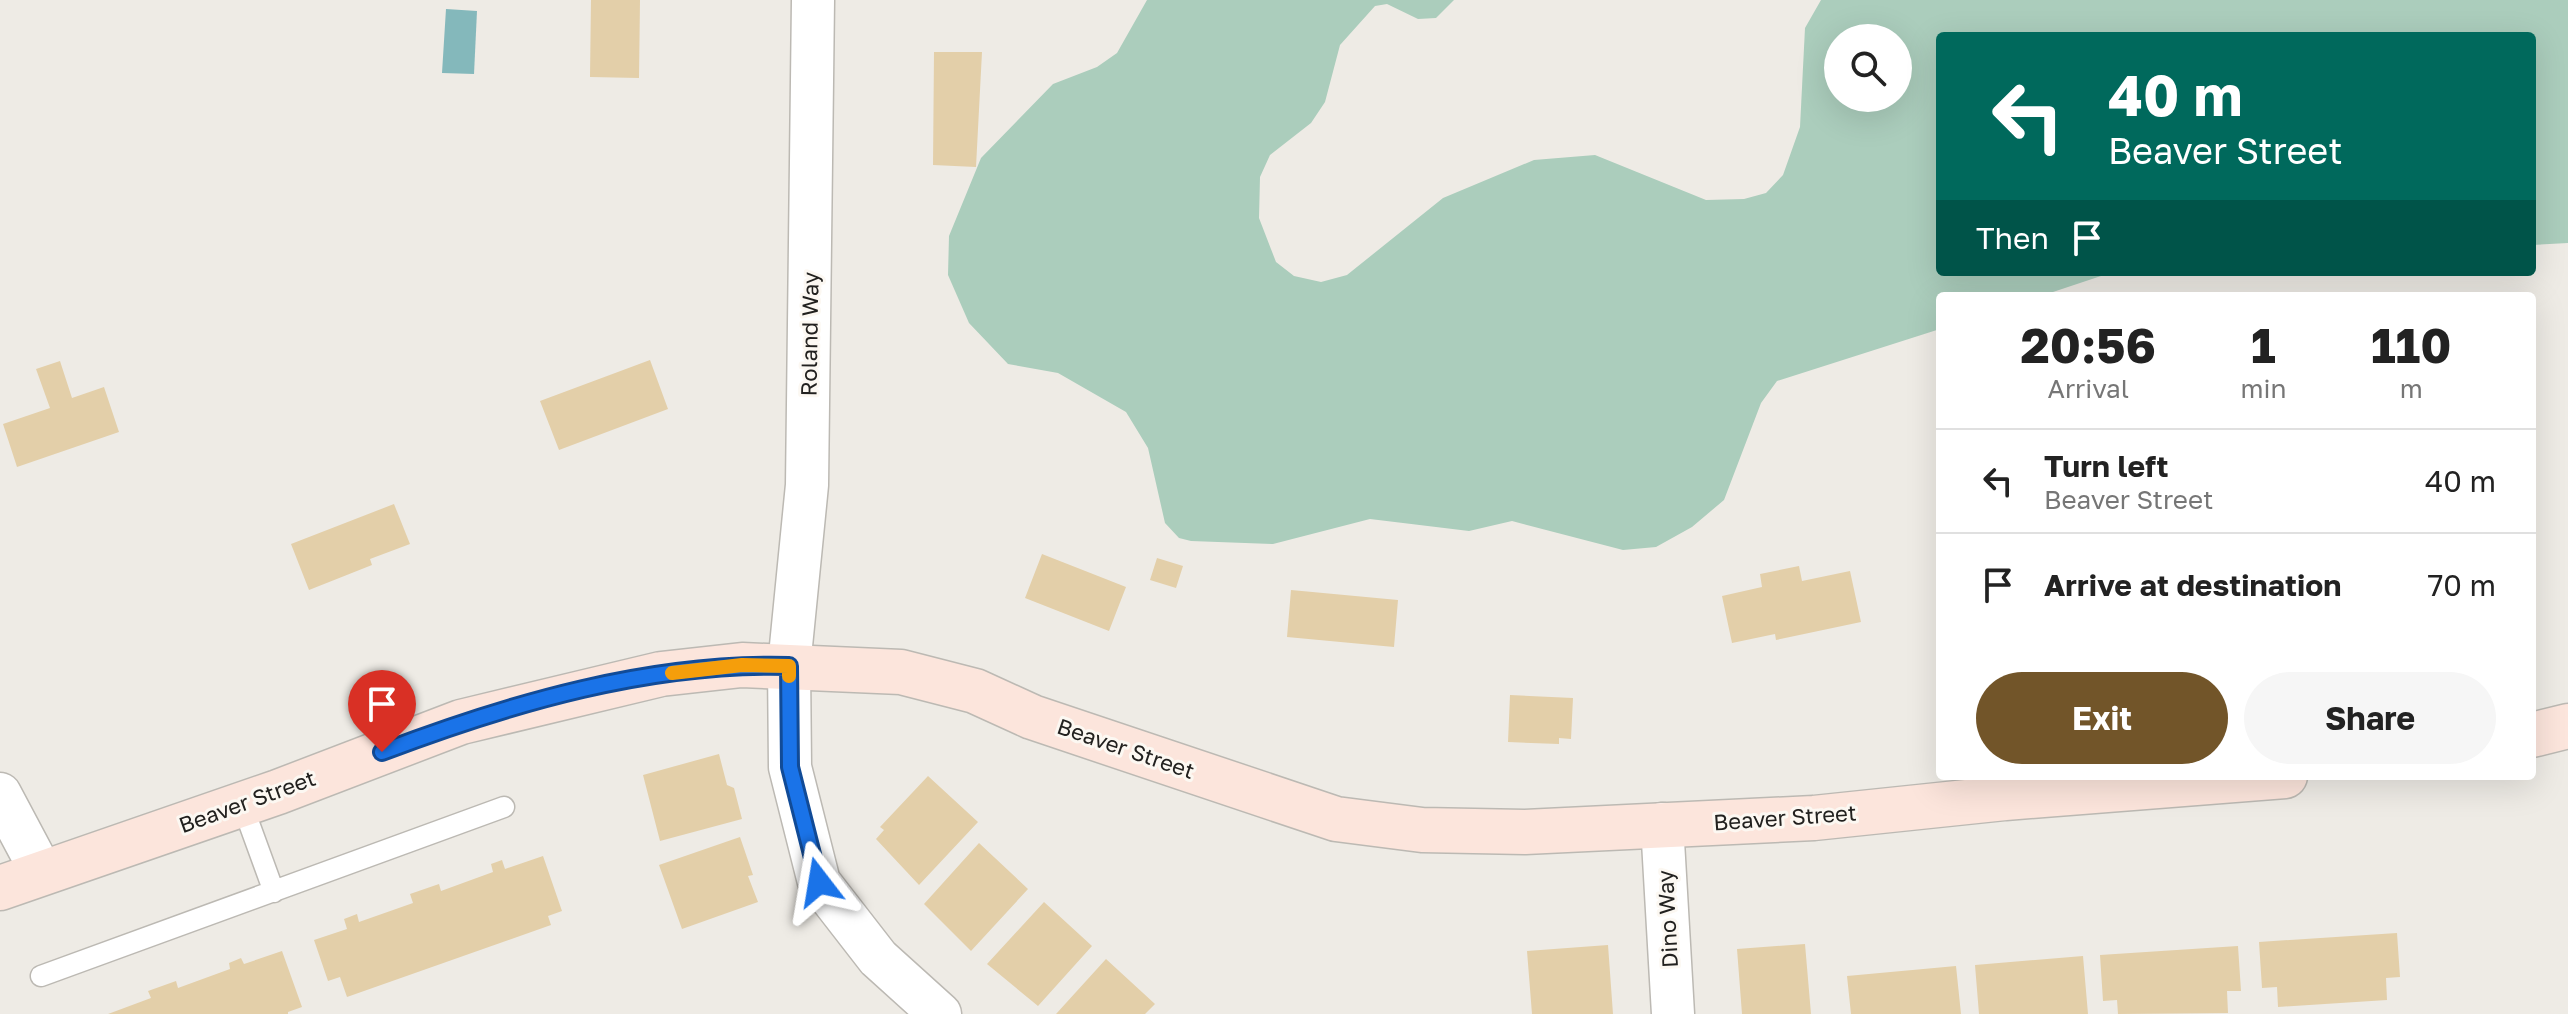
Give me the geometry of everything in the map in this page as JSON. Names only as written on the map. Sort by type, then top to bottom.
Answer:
[{"type":"street","name":"Roland Way","points":[[813,0],[807,485],[789,666],[790,767],[819,882],[878,958],[940,1014]]},
{"type":"street","name":"Beaver Street","points":[[0,888],[242,804],[461,722],[579,691],[661,674],[742,665],[901,672],[975,691],[1032,717],[1336,819],[1422,830],[1510,832],[1814,818],[2005,798],[2234,780]]},
{"type":"street","points":[[2536,734],[2568,726]]},
{"type":"street","points":[[0,794],[42,873]]},
{"type":"street","name":"Dino Way","points":[[1662,824],[1673,1014]]},
{"type":"lane","points":[[242,804],[274,892]]},
{"type":"lane","points":[[41,976],[504,807]]},
{"type":"green space","points":[[1147,0],[1454,0],[1436,18],[1418,19],[1387,4],[1375,6],[1340,45],[1325,102],[1311,123],[1270,155],[1260,177],[1259,218],[1276,262],[1294,276],[1321,282],[1347,275],[1443,198],[1534,160],[1595,155],[1706,200],[1744,199],[1766,193],[1783,175],[1800,127],[1805,28],[1821,0],[2568,0],[2568,243],[2536,245],[2536,32],[1936,32],[1936,276],[2101,276],[2053,292],[1936,292],[1936,330],[1777,381],[1761,403],[1724,500],[1692,527],[1656,547],[1623,550],[1512,521],[1469,531],[1370,519],[1273,544],[1191,541],[1179,538],[1165,523],[1148,448],[1126,412],[1058,373],[1008,364],[969,323],[948,275],[949,236],[981,158],[1053,84],[1097,67],[1117,53]]},
{"type":"water","points":[[446,9],[477,11],[474,74],[442,73]]},
{"type":"building","points":[[591,0],[640,0],[639,78],[590,77]]},
{"type":"building","points":[[934,52],[982,52],[976,167],[933,165]]},
{"type":"building","points":[[650,360],[668,409],[559,450],[540,401]]},
{"type":"building","points":[[60,361],[72,398],[104,387],[119,432],[17,467],[3,424],[50,408],[36,369]]},
{"type":"building","points":[[394,504],[410,544],[370,559],[372,565],[309,590],[291,544]]},
{"type":"building","points":[[1042,554],[1126,587],[1109,631],[1025,598]]},
{"type":"building","points":[[1157,558],[1183,566],[1176,588],[1150,580]]},
{"type":"building","points":[[1799,566],[1802,581],[1850,571],[1861,622],[1776,640],[1775,634],[1732,643],[1722,596],[1762,587],[1760,574]]},
{"type":"building","points":[[1291,590],[1398,600],[1394,647],[1287,637]]},
{"type":"building","points":[[1510,695],[1573,698],[1571,739],[1559,738],[1559,744],[1508,742]]},
{"type":"building","points":[[719,754],[727,785],[734,788],[742,819],[660,841],[643,775]]},
{"type":"building","points":[[928,776],[978,822],[919,885],[876,839],[884,830],[880,827]]},
{"type":"building","points":[[740,837],[753,875],[748,876],[758,902],[682,929],[659,865]]},
{"type":"building","points":[[979,843],[1028,889],[971,951],[924,904]]},
{"type":"building","points":[[543,856],[562,911],[548,916],[551,925],[347,997],[340,977],[328,981],[314,940],[347,929],[344,919],[357,914],[359,922],[413,903],[410,894],[439,884],[441,891],[493,872],[491,864],[502,860],[505,869]]},
{"type":"building","points":[[1044,902],[1092,946],[1038,1006],[987,964]]},
{"type":"building","points":[[2397,933],[2400,977],[2386,978],[2387,1000],[2278,1007],[2277,987],[2262,988],[2259,942]]},
{"type":"building","points":[[1805,944],[1811,1014],[1742,1014],[1737,949]]},
{"type":"building","points":[[1608,945],[1613,1014],[1532,1014],[1527,951]]},
{"type":"building","points":[[2238,946],[2241,991],[2227,991],[2228,1013],[2118,1014],[2117,1000],[2103,1001],[2100,955]]},
{"type":"building","points":[[282,951],[302,1007],[288,1014],[108,1014],[151,998],[148,991],[176,981],[178,988],[230,969],[229,963],[241,958],[244,964]]},
{"type":"building","points":[[2083,956],[2088,1014],[1979,1014],[1975,965]]},
{"type":"building","points":[[1106,959],[1155,1004],[1145,1014],[1056,1014]]},
{"type":"building","points":[[1956,966],[1961,1014],[1851,1014],[1847,976]]},
{"type":"slow traffic","points":[[672,673],[742,665],[789,666],[789,676]]},
{"type":"route","points":[[382,752],[461,722],[579,691],[661,674],[742,665],[789,666],[790,767],[819,882]]}]
